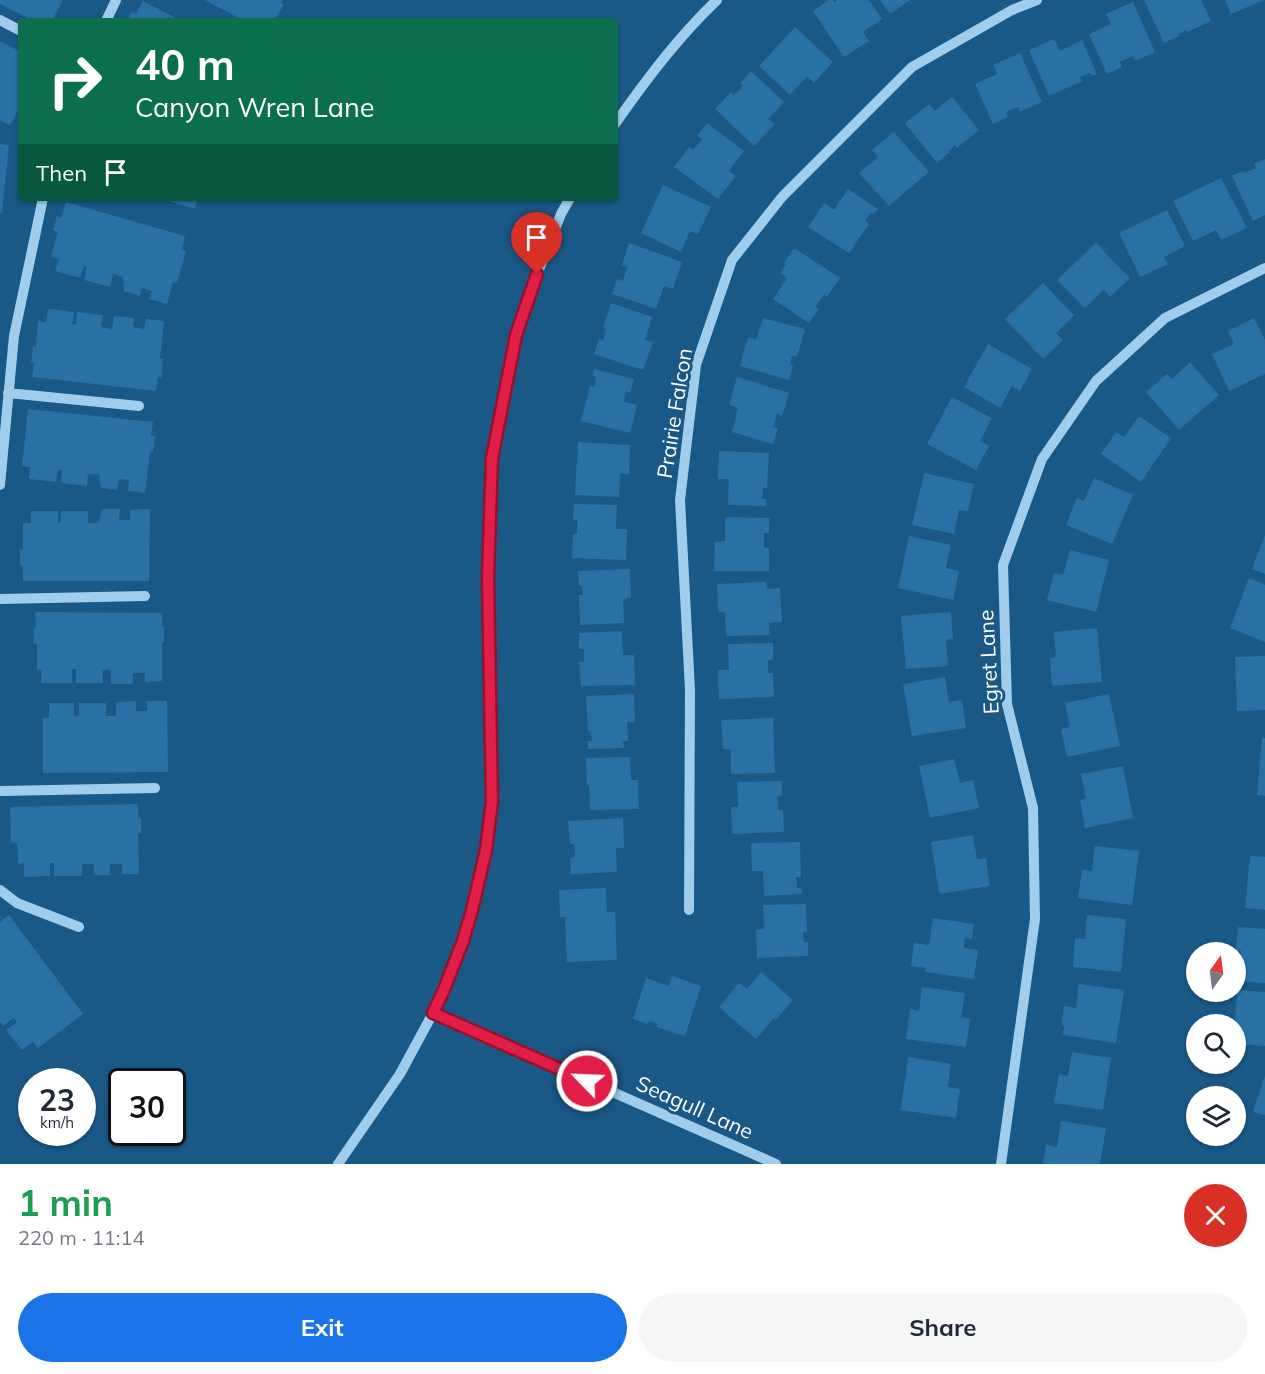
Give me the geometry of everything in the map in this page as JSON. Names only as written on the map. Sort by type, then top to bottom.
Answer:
[{"type":"street","points":[[107,18],[116,0]]},
{"type":"street","points":[[618,120],[661,61],[698,18],[717,0]]},
{"type":"street","name":"Prairie Falcon","points":[[688,910],[690,690],[680,500],[696,365],[732,260],[782,197],[912,67],[1010,5],[1037,0]]},
{"type":"street","points":[[0,20],[18,29]]},
{"type":"street","points":[[0,485],[14,336],[42,201]]},
{"type":"street","points":[[338,1164],[400,1074],[433,1013],[463,941],[472,910],[486,850],[492,802],[488,577],[492,458],[516,335],[537,274],[568,201]]},
{"type":"street","name":"Egret Lane","points":[[1001,1164],[1035,920],[1033,808],[1007,704],[1003,565],[1042,459],[1096,381],[1165,318],[1265,268]]},
{"type":"street","points":[[9,393],[139,406]]},
{"type":"street","points":[[0,599],[145,596]]},
{"type":"street","points":[[0,791],[155,788]]},
{"type":"street","points":[[0,890],[17,903],[79,927]]},
{"type":"street","name":"Seagull Lane","points":[[433,1013],[776,1164]]},
{"type":"building","points":[[0,0],[63,0],[54,18],[28,18],[0,4]]},
{"type":"building","points":[[205,0],[282,0],[281,3],[284,4],[276,18],[238,18]]},
{"type":"building","points":[[829,0],[834,2],[837,0],[869,0],[882,19],[863,32],[869,41],[844,57],[813,11]]},
{"type":"building","points":[[880,0],[910,0],[890,14]]},
{"type":"building","points":[[1144,0],[1201,0],[1211,21],[1188,32],[1186,30],[1164,43]]},
{"type":"building","points":[[1225,0],[1264,0],[1231,14]]},
{"type":"building","points":[[143,1],[176,18],[128,18],[132,11],[136,14]]},
{"type":"building","points":[[1133,2],[1155,52],[1135,61],[1133,56],[1120,62],[1122,67],[1107,74],[1089,34],[1111,24],[1106,14]]},
{"type":"building","points":[[795,27],[833,62],[814,83],[807,77],[790,95],[759,66]]},
{"type":"building","points":[[1054,39],[1060,51],[1082,40],[1097,74],[1092,76],[1090,73],[1080,77],[1082,81],[1049,96],[1029,50]]},
{"type":"building","points":[[0,41],[18,50],[18,110],[10,125],[0,120]]},
{"type":"building","points":[[1020,53],[1042,102],[1020,112],[1018,107],[1006,112],[1008,117],[993,124],[975,84],[997,74],[993,65]]},
{"type":"building","points":[[751,71],[784,102],[768,119],[775,124],[754,146],[715,109],[731,92],[734,95],[743,86],[740,83]]},
{"type":"building","points":[[952,97],[979,130],[957,148],[955,145],[937,163],[905,123],[929,104],[935,111]]},
{"type":"building","points":[[707,123],[744,151],[729,171],[736,176],[718,199],[674,167],[689,147],[693,150],[702,139],[697,136]]},
{"type":"building","points":[[894,132],[929,172],[889,206],[859,173],[878,157],[872,150]]},
{"type":"building","points":[[0,144],[9,145],[2,213],[0,213]]},
{"type":"building","points":[[1265,159],[1265,215],[1253,221],[1232,176],[1256,168],[1254,164]]},
{"type":"building","points":[[1221,178],[1247,228],[1221,240],[1216,230],[1193,241],[1173,201]]},
{"type":"building","points":[[663,185],[711,207],[698,234],[690,231],[681,252],[641,233]]},
{"type":"building","points":[[848,189],[878,209],[874,214],[871,212],[865,221],[869,224],[849,253],[808,227],[824,203],[834,210]]},
{"type":"building","points":[[169,201],[197,201],[195,209]]},
{"type":"building","points":[[66,202],[185,236],[182,250],[186,251],[177,283],[173,282],[167,304],[149,299],[152,291],[142,288],[140,296],[124,291],[123,277],[113,274],[110,287],[84,280],[87,267],[84,266],[80,278],[55,271],[59,259],[51,257],[58,232],[53,230],[57,216],[61,218]]},
{"type":"building","points":[[1167,210],[1185,246],[1164,257],[1168,264],[1140,277],[1119,233]]},
{"type":"building","points":[[629,243],[682,262],[673,289],[664,286],[656,309],[612,294],[617,279],[623,281],[627,267],[622,265]]},
{"type":"building","points":[[1096,243],[1130,278],[1110,297],[1104,290],[1085,308],[1057,280]]},
{"type":"building","points":[[794,248],[840,278],[827,297],[824,295],[815,307],[819,309],[809,323],[773,299],[787,278],[780,273]]},
{"type":"building","points":[[1043,283],[1074,315],[1056,333],[1063,340],[1043,359],[1005,319]]},
{"type":"building","points":[[611,303],[652,317],[645,340],[653,342],[643,370],[594,354],[599,339],[603,340],[606,329],[603,328]]},
{"type":"building","points":[[48,309],[74,312],[72,324],[76,325],[77,312],[103,315],[101,327],[112,329],[114,316],[134,318],[133,327],[144,329],[146,319],[164,321],[160,358],[163,359],[161,378],[158,377],[156,391],[32,377],[34,363],[31,363],[33,346],[36,347],[38,321],[46,322]]},
{"type":"building","points":[[763,318],[805,329],[797,357],[792,356],[790,364],[793,365],[789,380],[740,366],[748,337],[756,340]]},
{"type":"building","points":[[1254,318],[1265,340],[1265,374],[1229,391],[1212,354],[1234,344],[1228,331]]},
{"type":"building","points":[[988,344],[1032,369],[1020,391],[1012,386],[1000,408],[964,387]]},
{"type":"building","points":[[1190,362],[1219,395],[1179,430],[1146,392],[1167,374],[1172,379]]},
{"type":"building","points":[[594,369],[634,379],[630,393],[626,391],[624,402],[637,405],[630,433],[581,421],[590,386],[594,387],[596,377],[593,376]]},
{"type":"building","points":[[737,377],[789,393],[782,416],[777,414],[773,427],[778,428],[773,444],[732,432],[738,408],[729,405]]},
{"type":"building","points":[[952,397],[992,418],[980,441],[989,446],[976,470],[927,444]]},
{"type":"building","points":[[28,409],[153,422],[151,436],[155,436],[153,452],[150,452],[145,493],[128,491],[129,480],[119,479],[117,490],[101,488],[99,475],[88,474],[87,486],[61,483],[62,470],[58,470],[56,482],[29,479],[30,467],[22,466]]},
{"type":"building","points":[[1139,416],[1171,438],[1141,482],[1101,454],[1116,432],[1124,437]]},
{"type":"building","points":[[578,442],[630,445],[629,474],[620,474],[619,497],[575,495]]},
{"type":"building","points":[[719,451],[769,453],[767,488],[763,488],[762,499],[767,499],[766,506],[728,505],[729,479],[718,479]]},
{"type":"building","points":[[924,473],[974,484],[968,511],[959,510],[954,534],[912,525]]},
{"type":"building","points":[[1094,478],[1133,495],[1112,544],[1066,525],[1077,498],[1084,501]]},
{"type":"building","points":[[574,504],[617,505],[616,529],[627,529],[626,560],[572,558],[573,534],[577,534],[577,520],[573,520]]},
{"type":"building","points":[[102,509],[120,509],[119,520],[130,520],[130,510],[150,509],[149,581],[23,581],[20,550],[23,550],[23,523],[31,523],[31,511],[58,511],[58,523],[61,523],[61,511],[88,511],[88,523],[99,523]]},
{"type":"building","points":[[725,517],[769,518],[769,533],[764,533],[764,547],[769,548],[769,571],[714,571],[715,542],[725,541]]},
{"type":"building","points":[[1265,535],[1265,574],[1252,569]]},
{"type":"building","points":[[909,536],[951,545],[946,568],[959,571],[953,600],[898,588]]},
{"type":"building","points":[[1070,550],[1109,560],[1096,612],[1047,600],[1054,573],[1063,575]]},
{"type":"building","points":[[630,569],[631,598],[623,599],[624,623],[580,625],[579,595],[583,595],[582,586],[579,586],[578,571]]},
{"type":"building","points":[[1249,578],[1265,585],[1265,642],[1230,628]]},
{"type":"building","points":[[766,582],[767,589],[780,588],[782,622],[769,623],[770,635],[726,636],[725,612],[718,612],[717,584]]},
{"type":"building","points":[[35,612],[162,613],[164,642],[162,642],[162,681],[145,682],[145,673],[133,673],[133,684],[111,684],[111,670],[103,670],[103,683],[76,683],[76,669],[72,669],[72,683],[41,683],[41,670],[37,670],[37,644],[33,644],[34,627],[36,627]]},
{"type":"building","points":[[951,612],[953,639],[946,640],[948,666],[906,669],[901,616]]},
{"type":"building","points":[[1097,628],[1102,682],[1052,686],[1050,658],[1056,657],[1054,632]]},
{"type":"building","points":[[622,631],[623,655],[634,655],[635,685],[581,686],[579,662],[584,662],[584,649],[579,649],[579,633]]},
{"type":"building","points":[[773,643],[773,660],[768,660],[768,673],[773,673],[774,697],[719,699],[718,670],[729,670],[728,644]]},
{"type":"building","points":[[1265,656],[1265,710],[1237,711],[1235,657]]},
{"type":"building","points":[[945,677],[949,702],[962,700],[966,728],[912,736],[903,684]]},
{"type":"building","points":[[634,694],[635,722],[627,722],[628,741],[623,741],[624,748],[588,749],[588,741],[592,741],[591,731],[588,731],[586,696]]},
{"type":"building","points":[[1109,694],[1120,746],[1067,757],[1061,729],[1070,727],[1065,703]]},
{"type":"building","points":[[136,701],[136,711],[147,711],[147,701],[167,701],[168,772],[43,773],[43,718],[49,718],[49,703],[74,703],[74,716],[79,716],[79,703],[106,703],[106,716],[116,716],[116,702]]},
{"type":"building","points":[[773,718],[775,773],[731,774],[731,749],[723,749],[721,720]]},
{"type":"building","points":[[1262,738],[1265,738],[1265,796],[1257,795]]},
{"type":"building","points":[[630,757],[631,780],[638,780],[639,809],[590,810],[586,758]]},
{"type":"building","points":[[954,759],[960,783],[973,780],[979,808],[930,818],[919,766]]},
{"type":"building","points":[[1123,766],[1133,818],[1085,828],[1080,800],[1086,799],[1081,774]]},
{"type":"building","points":[[782,781],[782,796],[777,796],[778,810],[783,810],[784,832],[732,834],[731,807],[738,807],[737,782]]},
{"type":"building","points":[[138,804],[138,818],[141,818],[141,833],[138,834],[139,874],[122,874],[122,864],[110,864],[110,875],[94,875],[94,864],[82,864],[82,876],[54,876],[54,863],[50,863],[50,876],[24,877],[24,863],[18,864],[17,843],[11,842],[10,807]]},
{"type":"building","points":[[623,818],[624,848],[616,848],[617,872],[571,874],[570,858],[575,857],[574,844],[570,844],[568,821]]},
{"type":"building","points":[[973,835],[977,859],[986,858],[990,886],[939,894],[931,842]]},
{"type":"building","points":[[800,842],[801,877],[796,877],[797,888],[801,888],[802,894],[764,896],[763,871],[752,871],[751,843]]},
{"type":"building","points":[[1095,846],[1139,851],[1132,905],[1078,898],[1082,870],[1092,871]]},
{"type":"building","points":[[1250,856],[1265,857],[1265,910],[1245,908]]},
{"type":"building","points":[[606,888],[607,912],[615,912],[617,960],[567,962],[565,917],[560,917],[559,890]]},
{"type":"building","points":[[806,904],[807,932],[803,932],[804,942],[808,942],[808,956],[757,958],[756,930],[764,929],[763,905]]},
{"type":"building","points":[[9,915],[83,1014],[38,1048],[33,1042],[22,1050],[6,1030],[17,1022],[14,1018],[3,1026],[0,1022],[0,922]]},
{"type":"building","points":[[1087,915],[1126,919],[1121,972],[1073,967],[1075,938],[1085,939]]},
{"type":"building","points":[[933,918],[974,924],[972,939],[965,938],[964,948],[978,950],[974,979],[925,972],[926,968],[911,966],[914,943],[929,945]]},
{"type":"building","points":[[1238,927],[1265,929],[1265,983],[1246,982],[1246,942],[1237,942]]},
{"type":"building","points":[[761,972],[793,1000],[756,1039],[719,1007],[739,983],[747,989]]},
{"type":"building","points":[[672,976],[701,986],[685,1036],[656,1027],[658,1024],[649,1021],[648,1024],[633,1019],[646,978],[669,986]]},
{"type":"building","points":[[1079,984],[1124,990],[1116,1043],[1063,1035],[1064,1006],[1076,1008]]},
{"type":"building","points":[[922,987],[965,993],[961,1017],[970,1019],[966,1047],[906,1039],[910,1009],[919,1011]]},
{"type":"building","points":[[1246,991],[1265,992],[1265,1046],[1246,1045],[1246,1014],[1236,1014],[1236,1002],[1246,1002]]},
{"type":"building","points":[[1072,1052],[1111,1058],[1103,1110],[1054,1103],[1059,1074],[1068,1076]]},
{"type":"building","points":[[908,1057],[951,1064],[948,1087],[960,1089],[956,1118],[901,1110]]},
{"type":"building","points":[[1265,1076],[1265,1115],[1253,1112]]},
{"type":"building","points":[[1061,1121],[1106,1128],[1100,1164],[1043,1164],[1046,1145],[1057,1147]]},
{"type":"route","points":[[537,274],[516,335],[492,458],[488,577],[492,802],[486,850],[463,941],[433,1013],[587,1081]]}]
